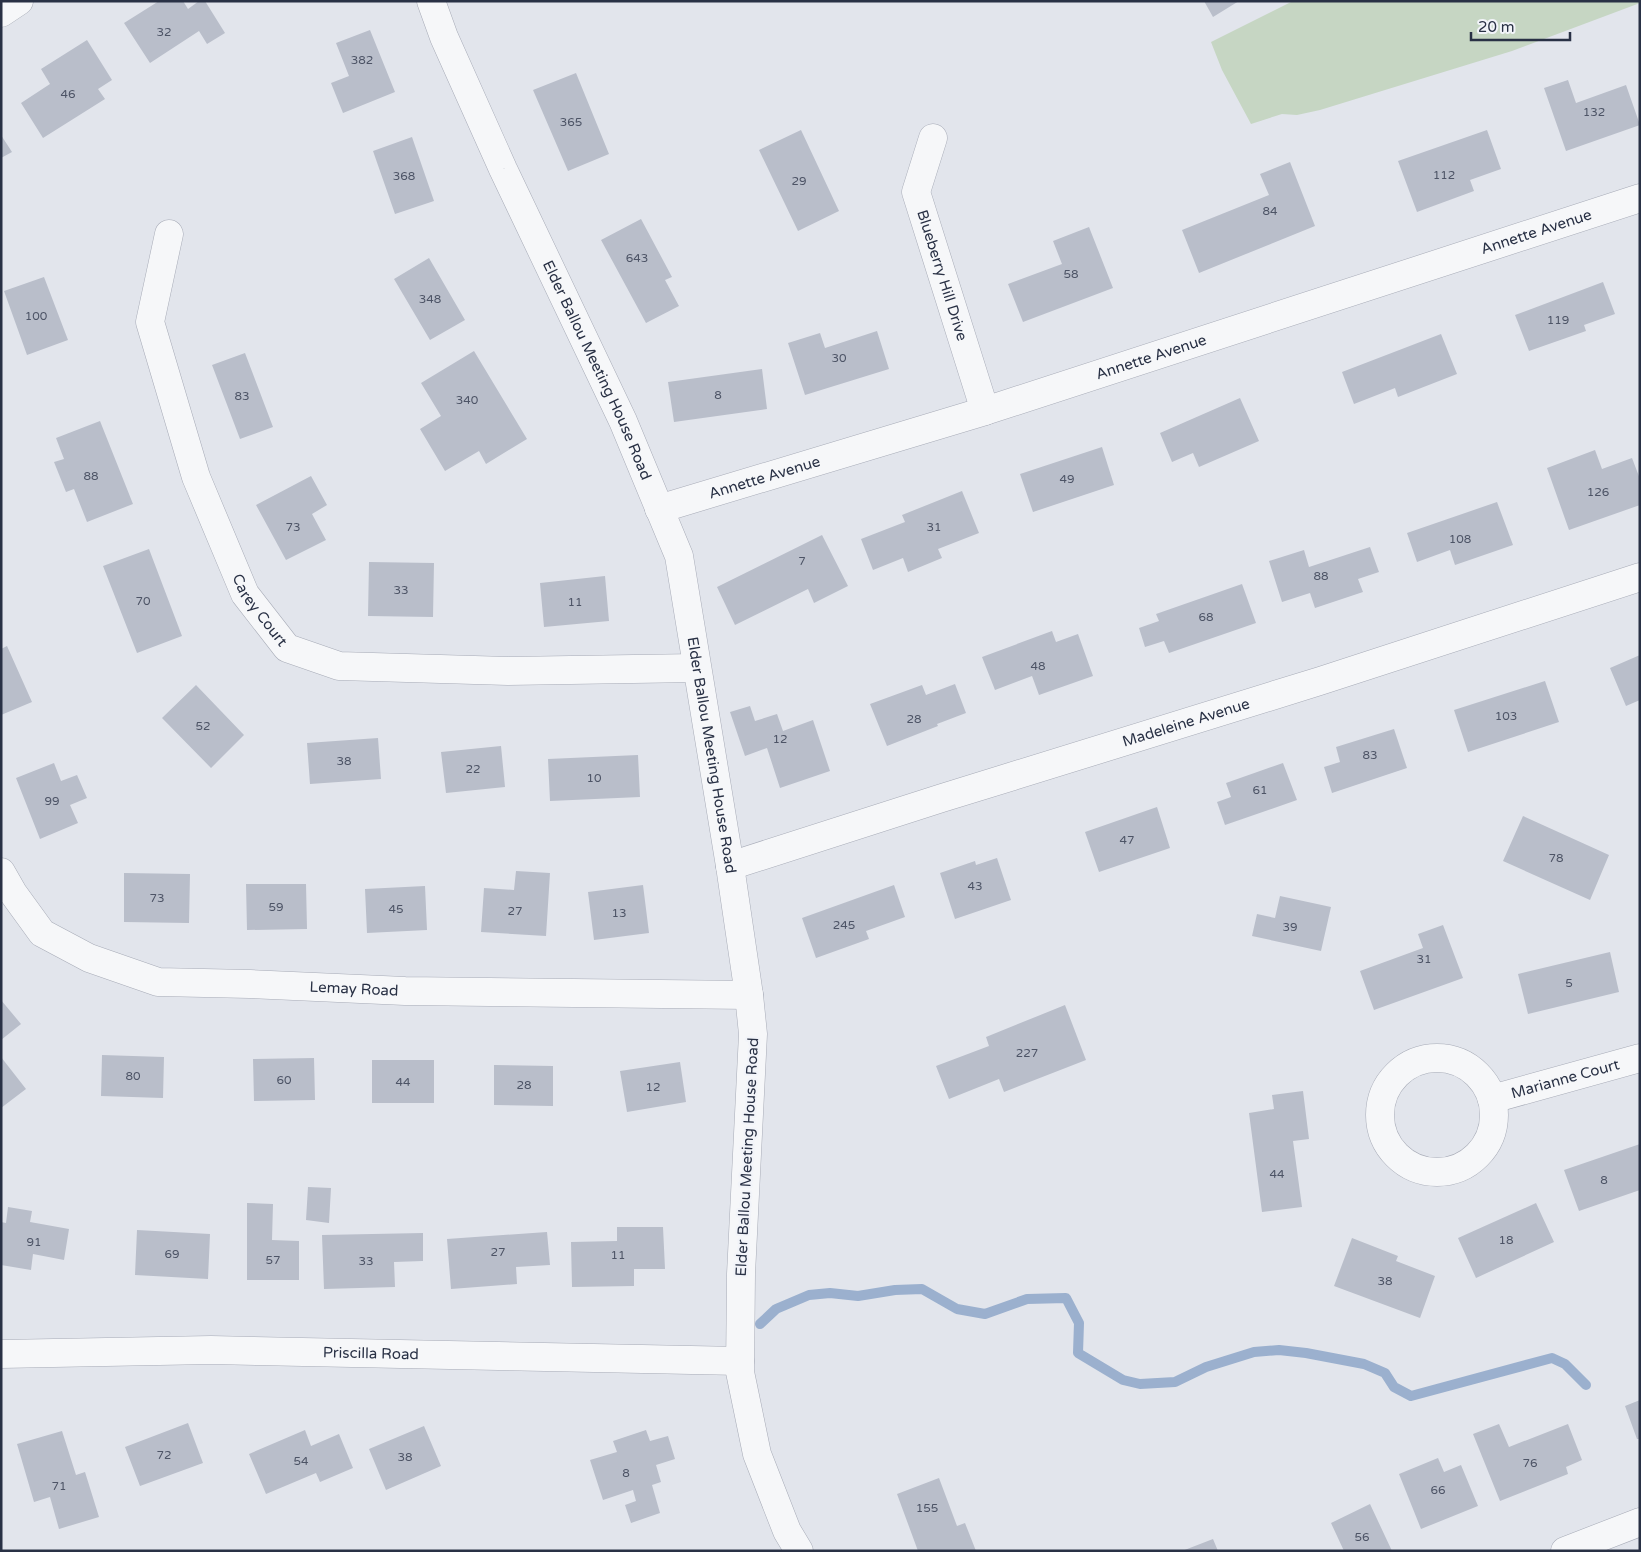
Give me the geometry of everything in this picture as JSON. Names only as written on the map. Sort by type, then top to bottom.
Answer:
[{"type":"street","points":[[1,12],[19,1]]},
{"type":"street","name":"Elder Ballou Meeting House Road","points":[[432,1],[444,37],[499,160],[623,421],[679,556],[730,866],[753,1034],[741,1274],[740,1372],[757,1454],[787,1531],[800,1551]]},
{"type":"street","name":"Blueberry Hill Drive","points":[[933,138],[916,192],[985,411]]},
{"type":"street","name":"Annette Avenue","points":[[660,509],[985,411],[1640,198]]},
{"type":"street","name":"Carey Court","points":[[169,234],[150,322],[196,477],[245,594],[287,648],[339,666],[508,671],[696,668]]},
{"type":"street","name":"Madeleine Avenue","points":[[730,866],[1320,681],[1640,577]]},
{"type":"street","name":"Lemay Road","points":[[1,872],[12,893],[42,933],[89,958],[158,982],[250,984],[405,992],[749,995]]},
{"type":"street","points":[[1438,1057],[1456,1060],[1472,1069],[1484,1082],[1492,1099],[1494,1119],[1490,1138],[1479,1155],[1463,1167],[1444,1173],[1424,1172],[1406,1164],[1391,1151],[1382,1134],[1379,1113],[1382,1096],[1390,1080],[1404,1067],[1420,1060],[1438,1057]]},
{"type":"street","name":"Marianne Court","points":[[1492,1099],[1640,1058]]},
{"type":"street","name":"Priscilla Road","points":[[1,1354],[211,1350],[740,1361]]},
{"type":"street","points":[[1565,1551],[1640,1522]]},
{"type":"green space","points":[[1293,1],[1640,1],[1640,3],[1512,51],[1320,110],[1297,115],[1282,114],[1251,124],[1222,70],[1211,42]]},
{"type":"building","points":[[159,1],[183,1],[188,9],[199,1],[205,1],[225,33],[207,44],[199,31],[150,63],[124,23]]},
{"type":"building","points":[[1204,1],[1239,1],[1213,17]]},
{"type":"building","points":[[370,30],[395,92],[343,113],[331,83],[349,76],[336,43]]},
{"type":"building","points":[[87,40],[112,80],[98,89],[105,99],[43,138],[21,103],[50,84],[41,69]]},
{"type":"building","points":[[576,73],[609,154],[568,171],[533,90]]},
{"type":"building","points":[[1568,80],[1576,103],[1626,85],[1640,125],[1566,151],[1544,88]]},
{"type":"building","points":[[801,130],[839,211],[798,231],[759,150]]},
{"type":"building","points":[[1487,130],[1501,169],[1470,180],[1474,191],[1417,212],[1398,161]]},
{"type":"building","points":[[1,135],[12,152],[1,158]]},
{"type":"building","points":[[412,137],[434,201],[395,214],[373,151]]},
{"type":"building","points":[[1290,162],[1315,226],[1199,273],[1182,230],[1269,195],[1260,174]]},
{"type":"building","points":[[641,219],[672,277],[665,280],[679,306],[646,323],[601,240]]},
{"type":"building","points":[[1089,227],[1113,288],[1023,322],[1008,284],[1062,264],[1053,241]]},
{"type":"building","points":[[429,258],[465,320],[430,340],[394,279]]},
{"type":"building","points":[[44,277],[68,340],[27,355],[4,291]]},
{"type":"building","points":[[1603,282],[1615,314],[1584,325],[1586,331],[1529,351],[1515,315]]},
{"type":"building","points":[[877,331],[889,369],[805,395],[788,343],[820,333],[825,348]]},
{"type":"building","points":[[1441,334],[1457,374],[1398,397],[1395,388],[1354,404],[1342,372]]},
{"type":"building","points":[[474,351],[527,439],[486,464],[479,451],[445,471],[420,429],[441,416],[421,383]]},
{"type":"building","points":[[245,353],[273,427],[240,439],[212,365]]},
{"type":"building","points":[[762,369],[767,409],[674,422],[668,382]]},
{"type":"building","points":[[1240,398],[1259,441],[1199,467],[1193,453],[1172,462],[1160,433]]},
{"type":"building","points":[[100,421],[133,504],[87,522],[74,489],[66,492],[54,462],[64,459],[56,438]]},
{"type":"building","points":[[1102,447],[1114,485],[1033,512],[1020,474]]},
{"type":"building","points":[[1595,450],[1602,469],[1632,458],[1640,479],[1640,505],[1569,530],[1547,468]]},
{"type":"building","points":[[311,476],[327,505],[312,514],[326,540],[286,560],[256,505]]},
{"type":"building","points":[[962,491],[979,533],[938,549],[942,558],[908,572],[903,558],[873,570],[861,539],[905,522],[902,515]]},
{"type":"building","points":[[1497,502],[1513,545],[1455,565],[1450,550],[1417,562],[1407,533]]},
{"type":"building","points":[[822,535],[848,586],[814,603],[808,589],[735,625],[717,587]]},
{"type":"building","points":[[1370,547],[1379,572],[1358,579],[1363,592],[1315,608],[1310,593],[1282,602],[1269,561],[1304,550],[1309,567]]},
{"type":"building","points":[[149,549],[182,636],[137,653],[103,566]]},
{"type":"building","points":[[369,562],[434,563],[433,617],[368,616]]},
{"type":"building","points":[[605,576],[609,621],[544,627],[540,583]]},
{"type":"building","points":[[1242,584],[1256,623],[1169,653],[1164,641],[1145,647],[1139,628],[1159,621],[1156,614]]},
{"type":"building","points":[[1052,631],[1056,642],[1078,634],[1093,676],[1039,695],[1032,676],[995,690],[982,657]]},
{"type":"building","points":[[7,646],[32,702],[1,715],[1,649]]},
{"type":"building","points":[[1640,655],[1640,700],[1626,706],[1610,668]]},
{"type":"building","points":[[1545,681],[1559,722],[1468,752],[1454,710]]},
{"type":"building","points":[[955,684],[966,713],[887,746],[870,704],[922,685],[926,695]]},
{"type":"building","points":[[196,685],[244,735],[211,768],[162,718]]},
{"type":"building","points":[[750,706],[755,721],[777,714],[783,731],[813,720],[830,771],[780,788],[767,748],[745,756],[730,712]]},
{"type":"building","points":[[1394,729],[1407,768],[1332,793],[1324,767],[1340,762],[1336,747]]},
{"type":"building","points":[[378,738],[381,779],[310,784],[307,743]]},
{"type":"building","points":[[501,746],[505,787],[446,793],[441,752]]},
{"type":"building","points":[[638,755],[640,797],[550,801],[548,759]]},
{"type":"building","points":[[54,763],[61,781],[77,775],[87,798],[70,805],[78,823],[40,839],[16,778]]},
{"type":"building","points":[[1283,763],[1297,800],[1225,825],[1217,802],[1231,797],[1226,783]]},
{"type":"building","points":[[1157,807],[1170,848],[1099,872],[1085,832]]},
{"type":"building","points":[[1523,816],[1609,855],[1590,900],[1503,861]]},
{"type":"building","points":[[997,858],[1011,900],[955,919],[940,873],[975,861],[976,865]]},
{"type":"building","points":[[516,871],[550,873],[546,936],[481,932],[484,888],[514,890]]},
{"type":"building","points":[[124,873],[190,874],[189,923],[124,922]]},
{"type":"building","points":[[246,884],[306,884],[307,929],[247,930]]},
{"type":"building","points":[[643,885],[649,933],[594,940],[588,892]]},
{"type":"building","points":[[894,885],[905,917],[866,931],[869,939],[816,958],[802,918]]},
{"type":"building","points":[[425,886],[427,930],[367,933],[365,889]]},
{"type":"building","points":[[1280,896],[1331,907],[1321,951],[1252,936],[1257,914],[1275,918]]},
{"type":"building","points":[[1443,925],[1463,978],[1374,1010],[1360,971],[1423,948],[1418,934]]},
{"type":"building","points":[[1610,952],[1619,992],[1528,1014],[1518,974]]},
{"type":"building","points":[[1,1000],[21,1024],[1,1040]]},
{"type":"building","points":[[1065,1005],[1086,1060],[1004,1092],[999,1079],[949,1099],[936,1066],[989,1046],[986,1037]]},
{"type":"building","points":[[102,1055],[164,1057],[163,1098],[101,1096]]},
{"type":"building","points":[[1,1057],[26,1089],[1,1108]]},
{"type":"building","points":[[314,1058],[315,1100],[254,1101],[253,1059]]},
{"type":"building","points":[[372,1060],[434,1060],[434,1103],[372,1103]]},
{"type":"building","points":[[680,1062],[686,1102],[627,1112],[620,1071]]},
{"type":"building","points":[[494,1065],[553,1066],[553,1106],[494,1105]]},
{"type":"building","points":[[1303,1091],[1309,1139],[1293,1141],[1302,1207],[1262,1212],[1249,1113],[1274,1109],[1272,1095]]},
{"type":"building","points":[[1640,1144],[1640,1190],[1579,1211],[1564,1170]]},
{"type":"building","points":[[308,1187],[331,1188],[329,1223],[306,1220]]},
{"type":"building","points":[[247,1203],[273,1204],[272,1240],[299,1241],[299,1280],[247,1280]]},
{"type":"building","points":[[1536,1203],[1554,1242],[1476,1278],[1458,1238]]},
{"type":"building","points":[[8,1207],[32,1211],[30,1222],[69,1229],[64,1260],[33,1254],[31,1270],[1,1265],[1,1222],[6,1223]]},
{"type":"building","points":[[617,1227],[663,1227],[665,1269],[634,1269],[634,1286],[572,1287],[571,1242],[617,1241]]},
{"type":"building","points":[[137,1230],[210,1234],[208,1279],[135,1275]]},
{"type":"building","points":[[547,1232],[550,1265],[516,1267],[517,1284],[451,1289],[447,1239]]},
{"type":"building","points":[[423,1233],[423,1261],[394,1262],[395,1287],[324,1289],[322,1235]]},
{"type":"building","points":[[1352,1238],[1398,1256],[1396,1261],[1435,1276],[1420,1318],[1334,1286]]},
{"type":"building","points":[[1640,1400],[1640,1439],[1637,1439],[1625,1406]]},
{"type":"building","points":[[188,1423],[203,1463],[140,1486],[125,1447]]},
{"type":"building","points":[[1499,1424],[1509,1447],[1568,1424],[1582,1460],[1566,1467],[1568,1474],[1500,1501],[1473,1434]]},
{"type":"building","points":[[424,1426],[441,1466],[386,1490],[369,1449]]},
{"type":"building","points":[[305,1430],[311,1446],[339,1434],[353,1468],[320,1482],[316,1473],[266,1494],[249,1454]]},
{"type":"building","points":[[646,1430],[650,1441],[668,1436],[675,1459],[656,1465],[661,1482],[652,1485],[660,1513],[631,1523],[625,1505],[636,1501],[633,1490],[603,1500],[590,1460],[617,1452],[613,1441]]},
{"type":"building","points":[[62,1431],[76,1475],[85,1472],[99,1517],[59,1529],[50,1497],[34,1502],[17,1444]]},
{"type":"building","points":[[1438,1458],[1444,1472],[1461,1465],[1478,1506],[1421,1529],[1399,1474]]},
{"type":"building","points":[[939,1478],[957,1526],[965,1523],[976,1551],[918,1551],[897,1494]]},
{"type":"building","points":[[1370,1504],[1392,1551],[1344,1551],[1331,1523]]},
{"type":"building","points":[[1213,1539],[1218,1551],[1182,1551]]},
{"type":"waterway","points":[[760,1324],[776,1309],[809,1295],[830,1293],[858,1296],[895,1290],[922,1289],[957,1309],[985,1314],[1027,1299],[1066,1298],[1079,1323],[1078,1353],[1123,1380],[1140,1384],[1175,1382],[1206,1367],[1254,1352],[1279,1350],[1364,1364],[1385,1373],[1394,1387],[1411,1396],[1552,1358],[1565,1364],[1586,1385]]}]
